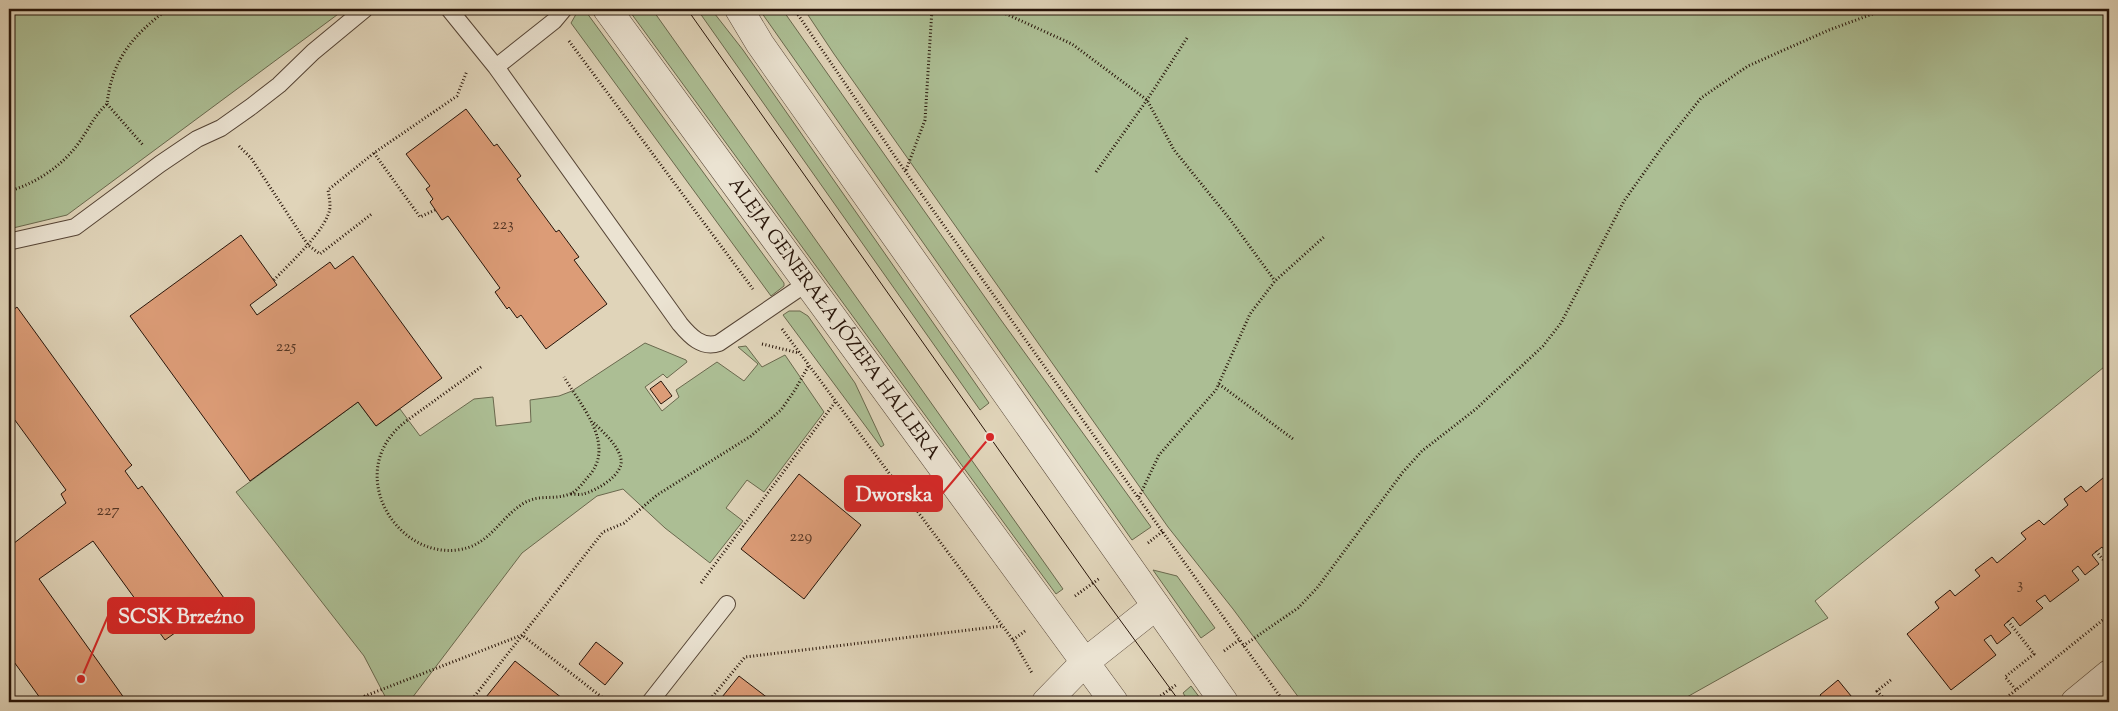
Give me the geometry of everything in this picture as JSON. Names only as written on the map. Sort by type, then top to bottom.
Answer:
[{"type":"street","name":"ALEJA GENERAŁA JÓZEFA HALLERA","points":[[607,9],[1084,664],[1114,702]]},
{"type":"street","points":[[739,9],[760,44],[1224,702]]},
{"type":"street","points":[[1041,690],[1084,664],[1156,606]]},
{"type":"street","points":[[2075,702],[2109,674]]},
{"type":"lane","points":[[12,241],[74,227],[197,139],[222,128],[279,85],[313,52],[365,9]]},
{"type":"lane","points":[[449,9],[496,67],[666,306],[688,334],[703,344],[712,346],[728,338],[807,283]]},
{"type":"lane","points":[[496,67],[559,15]]},
{"type":"lane","points":[[650,702],[727,604]]},
{"type":"path","points":[[9,191],[32,182],[63,160],[82,139],[96,115],[107,104],[109,88],[119,58],[139,33],[168,9]]},
{"type":"path","points":[[794,9],[905,171],[1284,702]]},
{"type":"path","points":[[905,171],[925,120],[932,9]]},
{"type":"path","points":[[989,9],[1004,13],[1072,44],[1147,100],[1174,150],[1229,218],[1275,281]]},
{"type":"path","points":[[1243,646],[1298,608],[1317,588],[1403,472],[1422,451],[1476,409],[1542,346],[1561,323],[1624,201],[1663,146],[1701,98],[1748,66],[1829,30],[1886,9]]},
{"type":"path","points":[[559,15],[768,310],[1012,640],[1041,690]]},
{"type":"path","points":[[1096,172],[1147,100],[1187,38]]},
{"type":"path","points":[[274,280],[308,245],[329,213],[328,190],[374,153],[457,96],[467,70],[485,54]]},
{"type":"path","points":[[107,104],[160,164]]},
{"type":"path","points":[[222,128],[251,158],[308,245],[320,254],[373,213]]},
{"type":"path","points":[[374,153],[420,217],[435,210]]},
{"type":"path","points":[[1139,497],[1159,455],[1216,390],[1250,314],[1275,281],[1325,236]]},
{"type":"path","points":[[470,702],[603,532],[624,523],[656,495],[752,436],[781,410],[809,365]]},
{"type":"path","points":[[481,367],[408,420],[388,439],[381,453],[376,482],[379,498],[389,518],[410,537],[426,545],[443,550],[457,550],[483,541],[492,534],[505,517],[533,498],[582,494],[600,487],[620,469],[621,461],[617,449],[591,419],[564,377]]},
{"type":"path","points":[[1219,384],[1293,439]]},
{"type":"path","points":[[701,583],[836,401]]},
{"type":"path","points":[[570,494],[592,474],[598,462],[599,444],[591,419]]},
{"type":"path","points":[[1012,640],[1163,531]]},
{"type":"path","points":[[2096,551],[2109,567]]},
{"type":"path","points":[[2001,702],[2109,615]]},
{"type":"path","points":[[2008,621],[2034,654],[2005,677],[2016,690]]},
{"type":"path","points":[[708,702],[745,657],[1002,626]]},
{"type":"path","points":[[360,702],[365,696],[522,635]]},
{"type":"path","points":[[522,635],[608,702]]},
{"type":"path","points":[[1887,702],[1877,691],[1892,679]]},
{"type":"path","points":[[365,696],[369,702]]},
{"type":"green space","points":[[9,9],[345,9],[67,215],[9,229]]},
{"type":"green space","points":[[579,9],[584,9],[784,283],[784,286],[771,296],[571,23]]},
{"type":"green space","points":[[628,9],[652,9],[1063,589],[1056,594]]},
{"type":"green space","points":[[697,9],[711,9],[743,50],[989,403],[980,410]]},
{"type":"green space","points":[[759,9],[782,9],[1001,320],[1151,527],[1132,540]]},
{"type":"green space","points":[[804,9],[2109,9],[2109,363],[1815,601],[1828,618],[1678,702],[1302,702],[1233,609],[1168,527]]},
{"type":"green space","points":[[789,311],[800,311],[808,316],[855,383],[884,445],[881,447],[783,315]]},
{"type":"green space","points":[[645,343],[687,362],[667,378],[663,374],[645,387],[662,411],[679,397],[676,390],[717,362],[744,381],[758,364],[738,347],[746,346],[762,367],[785,355],[824,412],[764,492],[747,480],[726,508],[743,521],[710,563],[665,528],[623,489],[597,496],[522,553],[409,702],[388,702],[364,656],[236,492],[358,402],[376,426],[400,409],[420,436],[474,399],[493,397],[496,426],[531,422],[530,400],[559,396],[572,391]]},
{"type":"green space","points":[[1153,570],[1177,576],[1215,628],[1201,638]]},
{"type":"green space","points":[[1191,686],[1203,702],[1189,702],[1183,693]]},
{"type":"building","points":[[466,109],[494,146],[497,144],[521,176],[517,179],[556,232],[559,230],[579,257],[574,260],[607,304],[546,349],[521,315],[517,318],[509,307],[507,309],[495,292],[500,288],[448,216],[442,220],[430,202],[433,199],[426,189],[430,186],[406,154]]},
{"type":"building","points":[[241,235],[277,285],[250,305],[257,315],[330,262],[335,269],[353,256],[442,378],[376,426],[358,402],[250,481],[130,316]]},
{"type":"building","points":[[17,307],[132,465],[125,471],[138,489],[142,486],[224,598],[165,640],[93,541],[39,579],[127,702],[43,702],[9,655],[9,547],[66,503],[61,494],[66,490],[9,412],[9,313]]},
{"type":"building","points":[[661,381],[672,396],[661,404],[650,389]]},
{"type":"building","points":[[2109,473],[2109,556],[2102,547],[2092,555],[2099,564],[2085,575],[2078,566],[2072,571],[2079,580],[2050,602],[2045,595],[2036,601],[2043,608],[2020,626],[2013,617],[2004,625],[2011,633],[1997,644],[1991,635],[1984,640],[1996,655],[1951,690],[1907,634],[1939,608],[1935,602],[1950,590],[1955,596],[1980,576],[1975,570],[1992,557],[1997,563],[2026,539],[2021,533],[2039,520],[2044,525],[2068,505],[2064,499],[2081,486],[2086,492]]},
{"type":"building","points":[[799,474],[861,525],[804,599],[741,549]]},
{"type":"building","points":[[596,642],[623,663],[605,685],[579,664]]},
{"type":"building","points":[[515,661],[567,702],[482,702]]},
{"type":"building","points":[[739,676],[773,702],[718,702]]},
{"type":"building","points":[[1838,680],[1856,702],[1822,702],[1824,701],[1820,695]]},
{"type":"tram line","points":[[687,9],[1093,583],[1180,702]]},
{"type":"place","name":"Dworska","points":[[990,437]]},
{"type":"place","name":"SCSK Brzeźno","points":[[81,679]]}]
